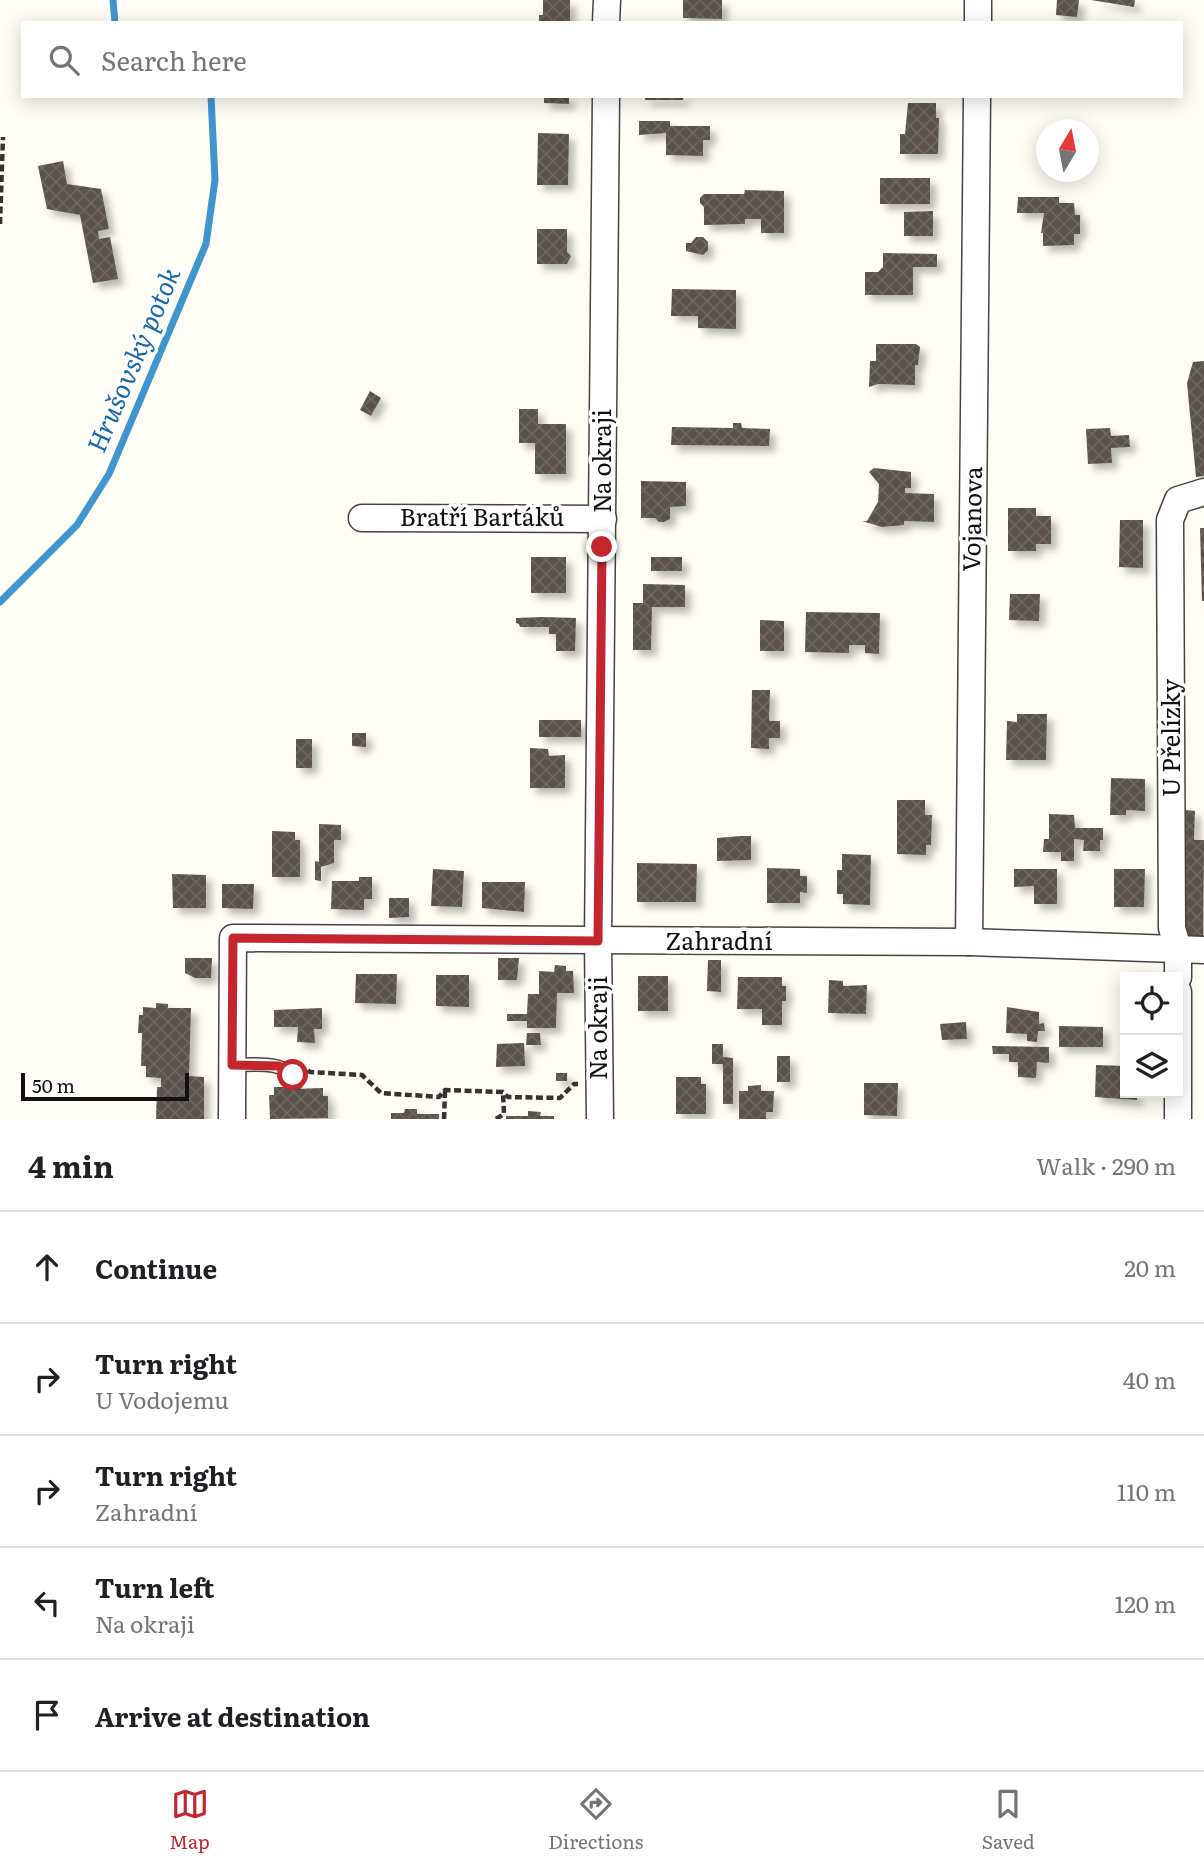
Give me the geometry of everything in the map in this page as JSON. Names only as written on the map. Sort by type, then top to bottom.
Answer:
[{"type":"street","points":[[606,21],[607,0]]},
{"type":"street","points":[[978,0],[978,21]]},
{"type":"street","name":"Na okraji","points":[[600,1119],[598,941],[606,98]]},
{"type":"street","name":"Vojanova","points":[[969,942],[977,98]]},
{"type":"street","name":"U Přelízky","points":[[1178,972],[1178,949],[1172,928],[1170,520],[1178,500],[1204,492]]},
{"type":"street","name":"Bratří Bartáků","points":[[362,518],[603,519]]},
{"type":"street","name":"Zahradní","points":[[232,1065],[233,938],[969,942],[1204,950]]},
{"type":"street","points":[[1178,1035],[1178,1119]]},
{"type":"street","points":[[232,1065],[232,1119]]},
{"type":"lane","points":[[232,1065],[279,1066],[293,1075],[296,1083]]},
{"type":"path","points":[[0,224],[3,137]]},
{"type":"path","points":[[304,1066],[310,1072],[362,1075],[382,1093],[439,1097],[445,1090]]},
{"type":"path","points":[[445,1090],[503,1092],[508,1097],[560,1098],[574,1084],[600,1085]]},
{"type":"path","points":[[444,1119],[445,1090]]},
{"type":"path","points":[[496,1119],[504,1114],[503,1092]]},
{"type":"building","points":[[543,0],[570,0],[570,21],[539,21],[539,15],[543,15]]},
{"type":"building","points":[[683,0],[722,0],[722,19],[683,18]]},
{"type":"building","points":[[1057,0],[1079,0],[1077,17],[1056,15]]},
{"type":"building","points":[[1091,0],[1135,0],[1134,7]]},
{"type":"building","points":[[544,98],[569,98],[569,104],[544,103]]},
{"type":"building","points":[[645,98],[683,98],[683,100]]},
{"type":"building","points":[[908,103],[936,103],[936,118],[939,118],[938,154],[900,154],[900,134],[905,134]]},
{"type":"building","points":[[639,121],[670,121],[670,126],[710,126],[710,140],[703,140],[703,156],[666,155],[666,133],[639,135]]},
{"type":"building","points":[[538,133],[569,134],[568,185],[537,185]]},
{"type":"building","points":[[63,161],[67,184],[101,189],[109,229],[98,231],[99,239],[110,237],[118,279],[93,283],[80,215],[47,209],[38,166]]},
{"type":"building","points":[[880,178],[930,178],[930,204],[880,204]]},
{"type":"building","points":[[745,190],[784,191],[784,233],[761,233],[761,219],[745,219],[745,224],[704,225],[704,207],[700,198],[704,194],[744,194]]},
{"type":"building","points":[[1018,197],[1059,197],[1059,203],[1074,203],[1075,215],[1080,215],[1080,234],[1074,234],[1074,245],[1043,246],[1041,233],[1044,213],[1017,213]]},
{"type":"building","points":[[933,211],[933,236],[904,236],[904,212]]},
{"type":"building","points":[[537,229],[567,229],[567,252],[571,256],[567,264],[537,264]]},
{"type":"building","points":[[696,237],[703,237],[708,242],[708,250],[703,255],[686,251],[686,243],[691,243]]},
{"type":"building","points":[[883,253],[937,254],[937,267],[913,267],[913,295],[865,295],[865,272],[878,272],[883,267]]},
{"type":"building","points":[[672,289],[736,290],[736,329],[698,328],[698,316],[671,316]]},
{"type":"building","points":[[876,344],[916,344],[920,347],[918,365],[915,365],[915,385],[878,384],[869,387],[870,361],[876,361]]},
{"type":"building","points":[[1204,361],[1204,476],[1196,477],[1187,383],[1193,362]]},
{"type":"building","points":[[370,391],[381,398],[371,416],[360,410]]},
{"type":"building","points":[[519,409],[538,409],[538,424],[566,424],[566,474],[535,474],[535,443],[519,443]]},
{"type":"building","points":[[733,423],[741,423],[742,428],[770,429],[769,446],[671,445],[672,427],[733,428]]},
{"type":"building","points":[[1110,428],[1111,436],[1129,435],[1130,447],[1111,448],[1112,463],[1088,464],[1086,429]]},
{"type":"building","points":[[874,468],[911,472],[911,488],[905,488],[905,493],[934,494],[934,522],[904,521],[904,525],[882,527],[862,521],[867,521],[878,502],[879,484],[869,472]]},
{"type":"building","points":[[641,481],[686,482],[686,506],[670,507],[670,519],[664,522],[655,518],[641,518]]},
{"type":"building","points":[[1008,508],[1036,508],[1036,516],[1051,516],[1051,544],[1036,544],[1036,551],[1008,551]]},
{"type":"building","points":[[1120,520],[1143,520],[1143,568],[1119,567]]},
{"type":"building","points":[[1200,528],[1204,528],[1204,601],[1202,601]]},
{"type":"building","points":[[531,557],[566,557],[566,593],[531,593]]},
{"type":"building","points":[[651,557],[682,557],[682,571],[651,571]]},
{"type":"building","points":[[643,584],[685,585],[685,607],[652,607],[651,650],[633,650],[633,603],[643,603]]},
{"type":"building","points":[[1010,594],[1040,594],[1039,621],[1009,620]]},
{"type":"building","points":[[806,612],[880,613],[879,654],[865,653],[865,645],[849,645],[849,653],[805,652]]},
{"type":"building","points":[[516,618],[576,618],[575,651],[556,651],[556,634],[549,634],[549,627],[520,627],[516,623]]},
{"type":"building","points":[[760,620],[784,621],[784,651],[760,651]]},
{"type":"building","points":[[752,690],[770,690],[769,721],[780,721],[780,738],[769,738],[769,749],[751,748]]},
{"type":"building","points":[[1017,714],[1047,714],[1046,760],[1006,760],[1007,721],[1017,722]]},
{"type":"building","points":[[539,720],[581,720],[581,737],[539,737]]},
{"type":"building","points":[[352,733],[366,733],[366,747],[352,746]]},
{"type":"building","points":[[296,739],[312,739],[312,768],[296,768]]},
{"type":"building","points":[[530,748],[548,749],[549,756],[565,755],[565,788],[530,788]]},
{"type":"building","points":[[1111,778],[1145,779],[1145,811],[1126,810],[1126,815],[1110,815]]},
{"type":"building","points":[[897,800],[925,800],[925,815],[932,815],[931,845],[926,845],[926,855],[897,854]]},
{"type":"building","points":[[1186,810],[1195,811],[1194,840],[1204,840],[1203,938],[1182,937]]},
{"type":"building","points":[[1049,814],[1074,815],[1075,828],[1103,828],[1100,851],[1083,851],[1084,840],[1074,839],[1074,861],[1061,861],[1061,852],[1043,852],[1044,839],[1049,839]]},
{"type":"building","points":[[319,824],[341,825],[341,840],[334,840],[334,863],[321,867],[321,881],[315,880],[315,861],[319,862]]},
{"type":"building","points":[[272,831],[295,832],[295,840],[300,840],[300,877],[272,877]]},
{"type":"building","points":[[751,836],[751,860],[717,861],[717,838]]},
{"type":"building","points":[[842,854],[871,855],[870,905],[843,904],[843,894],[837,894],[837,870],[842,870]]},
{"type":"building","points":[[637,863],[697,864],[696,902],[637,902]]},
{"type":"building","points":[[767,868],[800,869],[800,876],[807,876],[807,893],[800,892],[800,903],[767,903]]},
{"type":"building","points":[[433,869],[464,871],[462,907],[431,906]]},
{"type":"building","points":[[1014,869],[1057,869],[1057,904],[1034,904],[1034,886],[1014,887]]},
{"type":"building","points":[[1114,869],[1145,869],[1144,907],[1114,907]]},
{"type":"building","points":[[172,874],[206,875],[206,908],[173,908]]},
{"type":"building","points":[[359,877],[372,877],[372,899],[364,899],[364,910],[331,909],[332,881],[359,881]]},
{"type":"building","points":[[482,882],[525,882],[524,912],[482,908]]},
{"type":"building","points":[[222,884],[254,884],[253,909],[222,908]]},
{"type":"building","points":[[389,898],[409,898],[409,917],[389,918]]},
{"type":"building","points":[[185,958],[212,958],[211,978],[195,978],[185,973]]},
{"type":"building","points":[[498,958],[519,958],[517,980],[498,980]]},
{"type":"building","points":[[708,960],[721,960],[721,992],[707,991]]},
{"type":"building","points":[[555,965],[566,966],[566,971],[573,971],[574,993],[557,993],[556,1028],[527,1028],[527,1021],[507,1021],[507,1014],[527,1014],[528,994],[539,994],[539,971],[554,972]]},
{"type":"building","points":[[356,974],[397,974],[396,1004],[355,1003]]},
{"type":"building","points":[[436,975],[469,975],[469,1007],[436,1006]]},
{"type":"building","points":[[638,976],[668,976],[668,1011],[638,1011]]},
{"type":"building","points":[[738,977],[782,977],[782,986],[786,986],[786,1001],[782,1001],[782,1025],[762,1025],[762,1009],[737,1009]]},
{"type":"building","points":[[829,980],[843,981],[843,986],[867,985],[866,1014],[828,1013]]},
{"type":"building","points":[[156,1003],[168,1004],[168,1008],[191,1008],[189,1076],[204,1077],[204,1119],[156,1119],[157,1087],[161,1087],[161,1078],[146,1077],[146,1066],[141,1066],[142,1033],[138,1033],[139,1015],[143,1015],[143,1007],[156,1008]]},
{"type":"building","points":[[1007,1007],[1039,1012],[1039,1024],[1044,1023],[1045,1031],[1038,1031],[1037,1042],[1027,1041],[1027,1034],[1006,1033]]},
{"type":"building","points":[[322,1008],[322,1029],[314,1029],[315,1043],[297,1042],[298,1027],[274,1027],[274,1010]]},
{"type":"building","points":[[966,1022],[967,1039],[942,1040],[940,1024]]},
{"type":"building","points":[[1059,1026],[1103,1027],[1103,1047],[1059,1047]]},
{"type":"building","points":[[527,1033],[540,1033],[541,1045],[526,1045]]},
{"type":"building","points":[[524,1043],[525,1066],[496,1067],[497,1044]]},
{"type":"building","points":[[712,1044],[723,1044],[723,1057],[733,1058],[733,1104],[723,1104],[723,1064],[712,1064]]},
{"type":"building","points":[[992,1046],[1049,1047],[1049,1063],[1037,1062],[1036,1078],[1018,1077],[1018,1062],[1009,1062],[1009,1054],[993,1054]]},
{"type":"building","points":[[777,1056],[790,1056],[790,1082],[777,1082]]},
{"type":"building","points":[[1096,1065],[1120,1066],[1120,1098],[1137,1100],[1095,1097]]},
{"type":"building","points":[[556,1073],[567,1073],[567,1081],[556,1081]]},
{"type":"building","points":[[676,1077],[701,1077],[701,1084],[706,1084],[706,1114],[676,1114]]},
{"type":"building","points":[[864,1083],[898,1083],[897,1116],[864,1115]]},
{"type":"building","points":[[761,1085],[761,1091],[774,1091],[773,1112],[766,1112],[766,1119],[739,1119],[739,1091],[748,1091],[748,1086]]},
{"type":"building","points":[[274,1087],[323,1088],[323,1096],[328,1096],[328,1118],[270,1119],[269,1095],[274,1095]]},
{"type":"building","points":[[405,1109],[417,1109],[417,1114],[439,1114],[439,1119],[391,1119],[391,1113],[404,1113]]},
{"type":"building","points":[[528,1111],[541,1112],[540,1116],[554,1116],[554,1119],[506,1119],[506,1116],[528,1116]]},
{"type":"waterway","name":"Hrušovský potok","points":[[113,0],[115,21]]},
{"type":"waterway","name":"Hrušovský potok","points":[[0,602],[77,525],[109,474],[206,244],[215,180],[211,98]]},
{"type":"route","points":[[293,1075],[279,1066],[232,1065],[233,938],[598,941],[602,547]]}]
